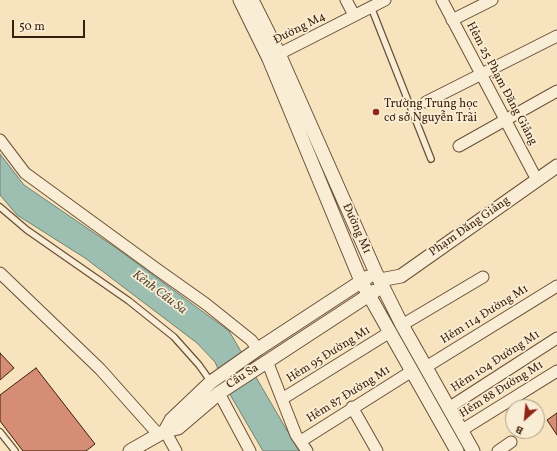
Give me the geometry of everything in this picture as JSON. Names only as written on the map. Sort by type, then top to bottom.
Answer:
[{"type":"street","name":"Đường M1","points":[[240,0],[274,56],[402,325],[450,407],[473,451]]},
{"type":"street","name":"Đường M1","points":[[252,0],[361,281],[457,451]]},
{"type":"street","points":[[346,0],[354,16]]},
{"type":"street","name":"Đường M4","points":[[274,56],[385,0]]},
{"type":"street","name":"Hẻm 25 Phạm Đăng Giảng","points":[[442,0],[537,180]]},
{"type":"street","points":[[452,20],[492,0]]},
{"type":"street","points":[[426,102],[557,36]]},
{"type":"street","points":[[459,146],[557,91]]},
{"type":"street","points":[[0,140],[25,173],[206,304],[251,340],[258,349]]},
{"type":"street","name":"Phạm Đăng Giảng","points":[[258,349],[361,281],[380,280],[401,276],[557,166]]},
{"type":"street","points":[[0,273],[100,369],[161,432],[176,451]]},
{"type":"street","points":[[402,325],[484,277]]},
{"type":"street","name":"Phạm Đăng Giảng","points":[[267,361],[368,295],[380,280]]},
{"type":"street","name":"Hẻm 114 Đường M1","points":[[426,367],[557,286]]},
{"type":"street","name":"Hẻm 95 Đường M1","points":[[282,399],[390,332]]},
{"type":"street","name":"Hẻm 104 Đường M1","points":[[450,407],[557,338]]},
{"type":"street","name":"Cầu Sa","points":[[215,387],[258,349]]},
{"type":"street","points":[[267,361],[300,441],[307,451]]},
{"type":"street","name":"Cầu Sa","points":[[215,387],[267,361]]},
{"type":"street","name":"Hẻm 87 Đường M1","points":[[300,441],[352,407],[412,371]]},
{"type":"street","name":"Hẻm 88 Đường M1","points":[[462,430],[557,371]]},
{"type":"street","points":[[130,451],[161,432],[178,428],[215,387],[250,451]]},
{"type":"street","points":[[352,407],[377,451]]},
{"type":"street","points":[[498,451],[510,442]]},
{"type":"lane","points":[[371,7],[431,158]]},
{"type":"lane","points":[[0,207],[27,230],[110,288],[174,337],[200,365],[215,387]]},
{"type":"lane","points":[[0,432],[15,451]]},
{"type":"water","name":"Kênh Cầu Sa","points":[[0,154],[24,185],[119,250],[229,331],[299,451],[263,451],[228,391],[215,362],[197,343],[85,258],[17,215],[0,195]]},
{"type":"building","points":[[0,353],[14,368],[0,380]]},
{"type":"building","points":[[36,368],[95,444],[86,451],[23,451],[0,421],[0,395]]},
{"type":"building","points":[[557,413],[557,435],[547,420]]},
{"type":"place","name":"Trường Trung học cơ sở Nguyễn Trãi","points":[[376,112]]}]
